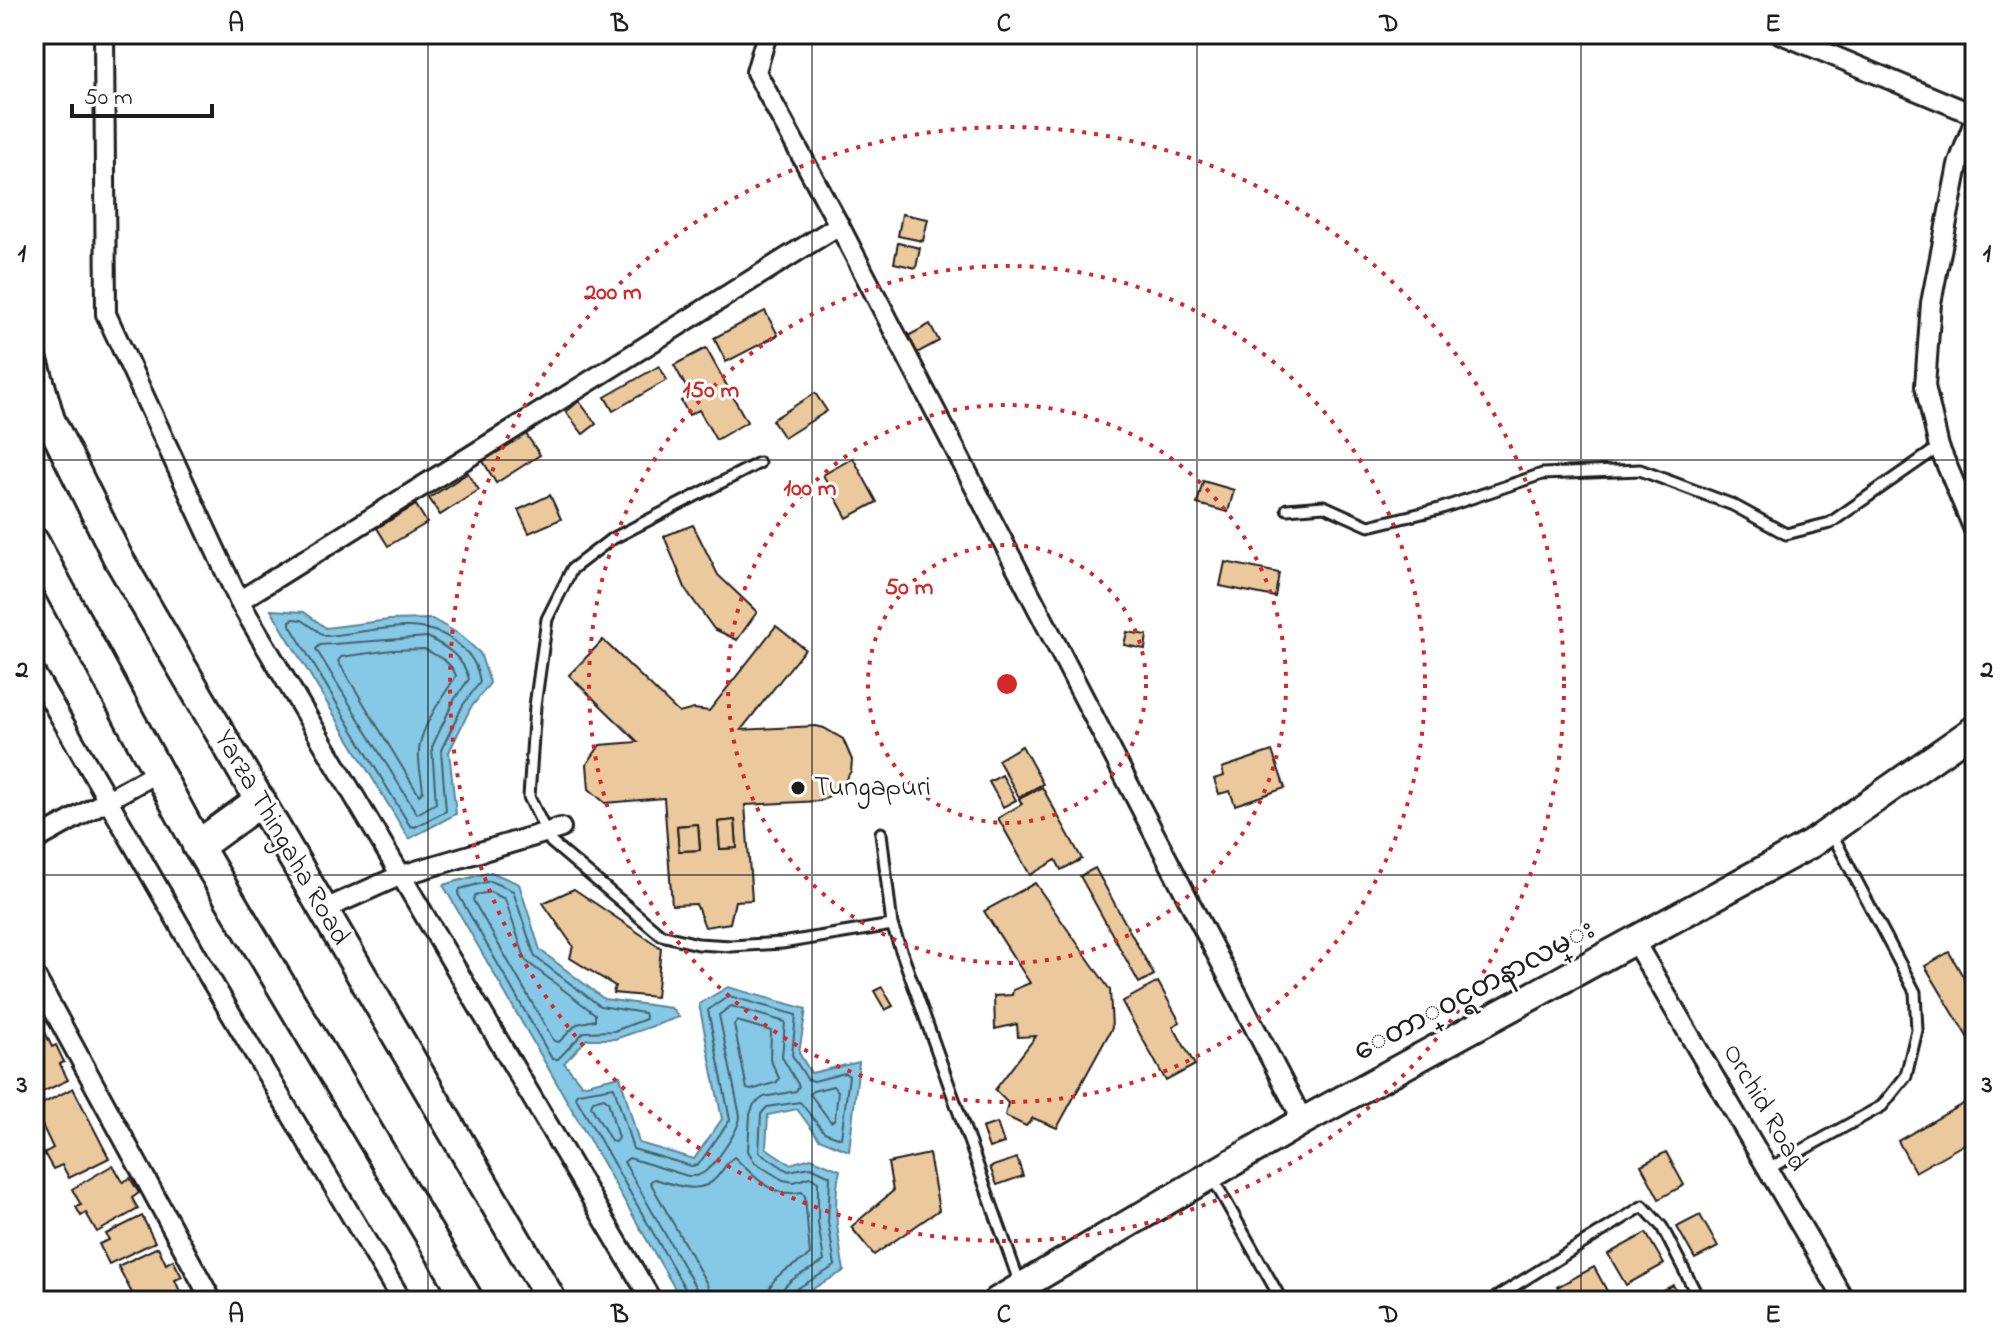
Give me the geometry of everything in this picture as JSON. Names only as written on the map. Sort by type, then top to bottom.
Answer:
[{"type":"highway","points":[[198,846],[260,801]]},
{"type":"main road","name":"Yarza Thingaha Road","points":[[34,364],[50,420],[118,558],[552,1301]]},
{"type":"main road","points":[[34,542],[198,846],[469,1301]]},
{"type":"main road","name":"ေတာ္၀င္ရတနာလမ္း","points":[[997,1301],[1303,1121],[1811,844],[1975,729]]},
{"type":"street","points":[[104,34],[106,314],[239,601],[652,1301]]},
{"type":"street","points":[[767,34],[756,72],[839,225],[1303,1121]]},
{"type":"street","points":[[1781,34],[1975,117],[1958,165],[1931,303],[1925,386],[1939,447],[1975,532]]},
{"type":"street","points":[[239,601],[839,225]]},
{"type":"street","points":[[34,671],[212,982],[402,1301]]},
{"type":"street","points":[[34,841],[158,772]]},
{"type":"street","points":[[323,910],[399,876],[553,831]]},
{"type":"street","name":"Orchid Road","points":[[1635,942],[1845,1301]]},
{"type":"street","points":[[34,974],[212,1301]]},
{"type":"lane","points":[[1287,509],[1324,506],[1369,526],[1439,509],[1542,474],[1640,470],[1733,505],[1786,534],[1830,523],[1939,447]]},
{"type":"lane","points":[[759,463],[610,540],[572,569],[547,619],[535,706],[529,797],[553,831],[551,842],[661,935],[731,946],[782,943],[892,925]]},
{"type":"lane","points":[[1768,1169],[1882,1106],[1906,1076],[1917,1030],[1915,992],[1830,831]]},
{"type":"lane","points":[[881,833],[892,925],[1022,1287]]},
{"type":"lane","points":[[1211,1176],[1282,1301]]},
{"type":"lane","points":[[1490,1301],[1643,1206],[1662,1227],[1700,1301]]},
{"type":"water","points":[[271,610],[304,612],[326,628],[389,620],[432,619],[459,634],[480,653],[490,683],[470,709],[449,752],[456,814],[409,839]]},
{"type":"water","points":[[491,872],[519,884],[540,950],[604,999],[671,1008],[679,1017],[615,1039],[587,1039],[564,1063],[582,1085],[620,1076],[639,1143],[694,1159],[722,1119],[699,1004],[728,987],[806,1009],[799,1053],[811,1073],[859,1062],[849,1151],[819,1139],[797,1109],[768,1115],[766,1148],[790,1164],[811,1158],[840,1170],[836,1208],[844,1271],[791,1301],[682,1301],[443,885]]},
{"type":"building","points":[[902,214],[928,219],[923,241],[898,236]]},
{"type":"building","points":[[898,243],[920,248],[916,268],[894,263]]},
{"type":"building","points":[[765,311],[778,335],[726,362],[714,338]]},
{"type":"building","points":[[930,324],[939,341],[917,353],[908,336]]},
{"type":"building","points":[[706,348],[747,422],[716,440],[699,410],[689,415],[681,401],[691,396],[674,365]]},
{"type":"building","points":[[659,366],[667,380],[613,411],[605,397]]},
{"type":"building","points":[[815,393],[827,411],[784,438],[772,420]]},
{"type":"building","points":[[579,401],[596,424],[583,434],[566,412]]},
{"type":"building","points":[[526,434],[540,455],[496,483],[483,461]]},
{"type":"building","points":[[853,458],[877,502],[847,518],[823,475]]},
{"type":"building","points":[[468,473],[479,490],[440,515],[429,498]]},
{"type":"building","points":[[1203,481],[1234,490],[1228,512],[1197,504]]},
{"type":"building","points":[[550,495],[561,519],[529,533],[518,510]]},
{"type":"building","points":[[416,505],[427,523],[388,546],[377,528]]},
{"type":"building","points":[[693,525],[718,575],[757,612],[737,640],[714,629],[686,590],[664,536]]},
{"type":"building","points":[[1225,562],[1279,573],[1275,597],[1220,586]]},
{"type":"building","points":[[776,626],[805,649],[741,730],[824,728],[843,739],[852,760],[851,771],[839,790],[820,801],[745,805],[752,900],[735,901],[730,923],[705,927],[696,904],[672,905],[664,798],[605,803],[589,789],[587,764],[600,745],[638,742],[569,675],[603,640],[679,713],[694,709],[709,711]],"holes":[[[735,820],[737,848],[720,849],[718,822]],[[698,824],[700,850],[679,851],[677,826]]]},
{"type":"building","points":[[1127,632],[1147,635],[1145,649],[1124,645]]},
{"type":"building","points":[[1022,746],[1043,784],[1019,797],[998,760]]},
{"type":"building","points":[[1272,751],[1285,788],[1235,805],[1230,791],[1219,794],[1214,779],[1224,776],[1222,768]]},
{"type":"building","points":[[1002,775],[1016,800],[1003,807],[989,782]]},
{"type":"building","points":[[1042,787],[1082,859],[1061,870],[1056,860],[1030,875],[998,818],[1022,804],[1019,799]]},
{"type":"building","points":[[735,820],[737,848],[720,849],[718,822]]},
{"type":"building","points":[[698,824],[700,850],[679,851],[677,826]]},
{"type":"building","points":[[1095,868],[1154,975],[1139,983],[1080,876]]},
{"type":"building","points":[[1035,883],[1110,990],[1112,1028],[1057,1128],[1033,1118],[1026,1126],[1005,1116],[1008,1103],[995,1090],[1036,1036],[1018,1037],[1017,1024],[995,1029],[994,996],[1012,995],[1013,990],[1030,983],[984,911]]},
{"type":"building","points":[[574,889],[661,948],[656,997],[613,993],[615,986],[570,958],[573,946],[543,903]]},
{"type":"building","points":[[1949,952],[1975,997],[1975,1050],[1925,966]]},
{"type":"building","points":[[1158,982],[1180,1022],[1173,1026],[1195,1065],[1166,1081],[1122,1002]]},
{"type":"building","points":[[882,987],[893,1006],[885,1010],[874,991]]},
{"type":"building","points":[[35,1011],[52,1047],[56,1045],[68,1080],[34,1096]]},
{"type":"building","points":[[73,1088],[109,1158],[69,1178],[62,1165],[53,1169],[44,1153],[53,1148],[34,1108]]},
{"type":"building","points":[[1975,1097],[1975,1138],[1915,1172],[1898,1141]]},
{"type":"building","points":[[997,1123],[1004,1143],[989,1148],[982,1128]]},
{"type":"building","points":[[1666,1152],[1684,1185],[1659,1199],[1641,1165]]},
{"type":"building","points":[[929,1154],[939,1210],[874,1255],[851,1227],[893,1191],[888,1163]]},
{"type":"building","points":[[1017,1158],[1023,1176],[997,1185],[990,1167]]},
{"type":"building","points":[[113,1165],[123,1182],[130,1178],[139,1193],[132,1198],[138,1209],[97,1232],[86,1213],[81,1216],[76,1207],[81,1205],[72,1189]]},
{"type":"building","points":[[1700,1215],[1718,1247],[1695,1259],[1677,1227]]},
{"type":"building","points":[[142,1216],[155,1242],[109,1264],[99,1244],[109,1240],[106,1234]]},
{"type":"building","points":[[1646,1233],[1664,1264],[1626,1285],[1608,1254]]},
{"type":"building","points":[[158,1247],[166,1264],[173,1260],[182,1277],[175,1280],[182,1296],[172,1301],[136,1301],[118,1266]]},
{"type":"building","points":[[1594,1267],[1612,1300],[1565,1301],[1557,1287]]},
{"type":"building","points":[[1673,1285],[1682,1301],[1644,1301]]},
{"type":"place","name":"Tungapuri","points":[[798,788]]}]
